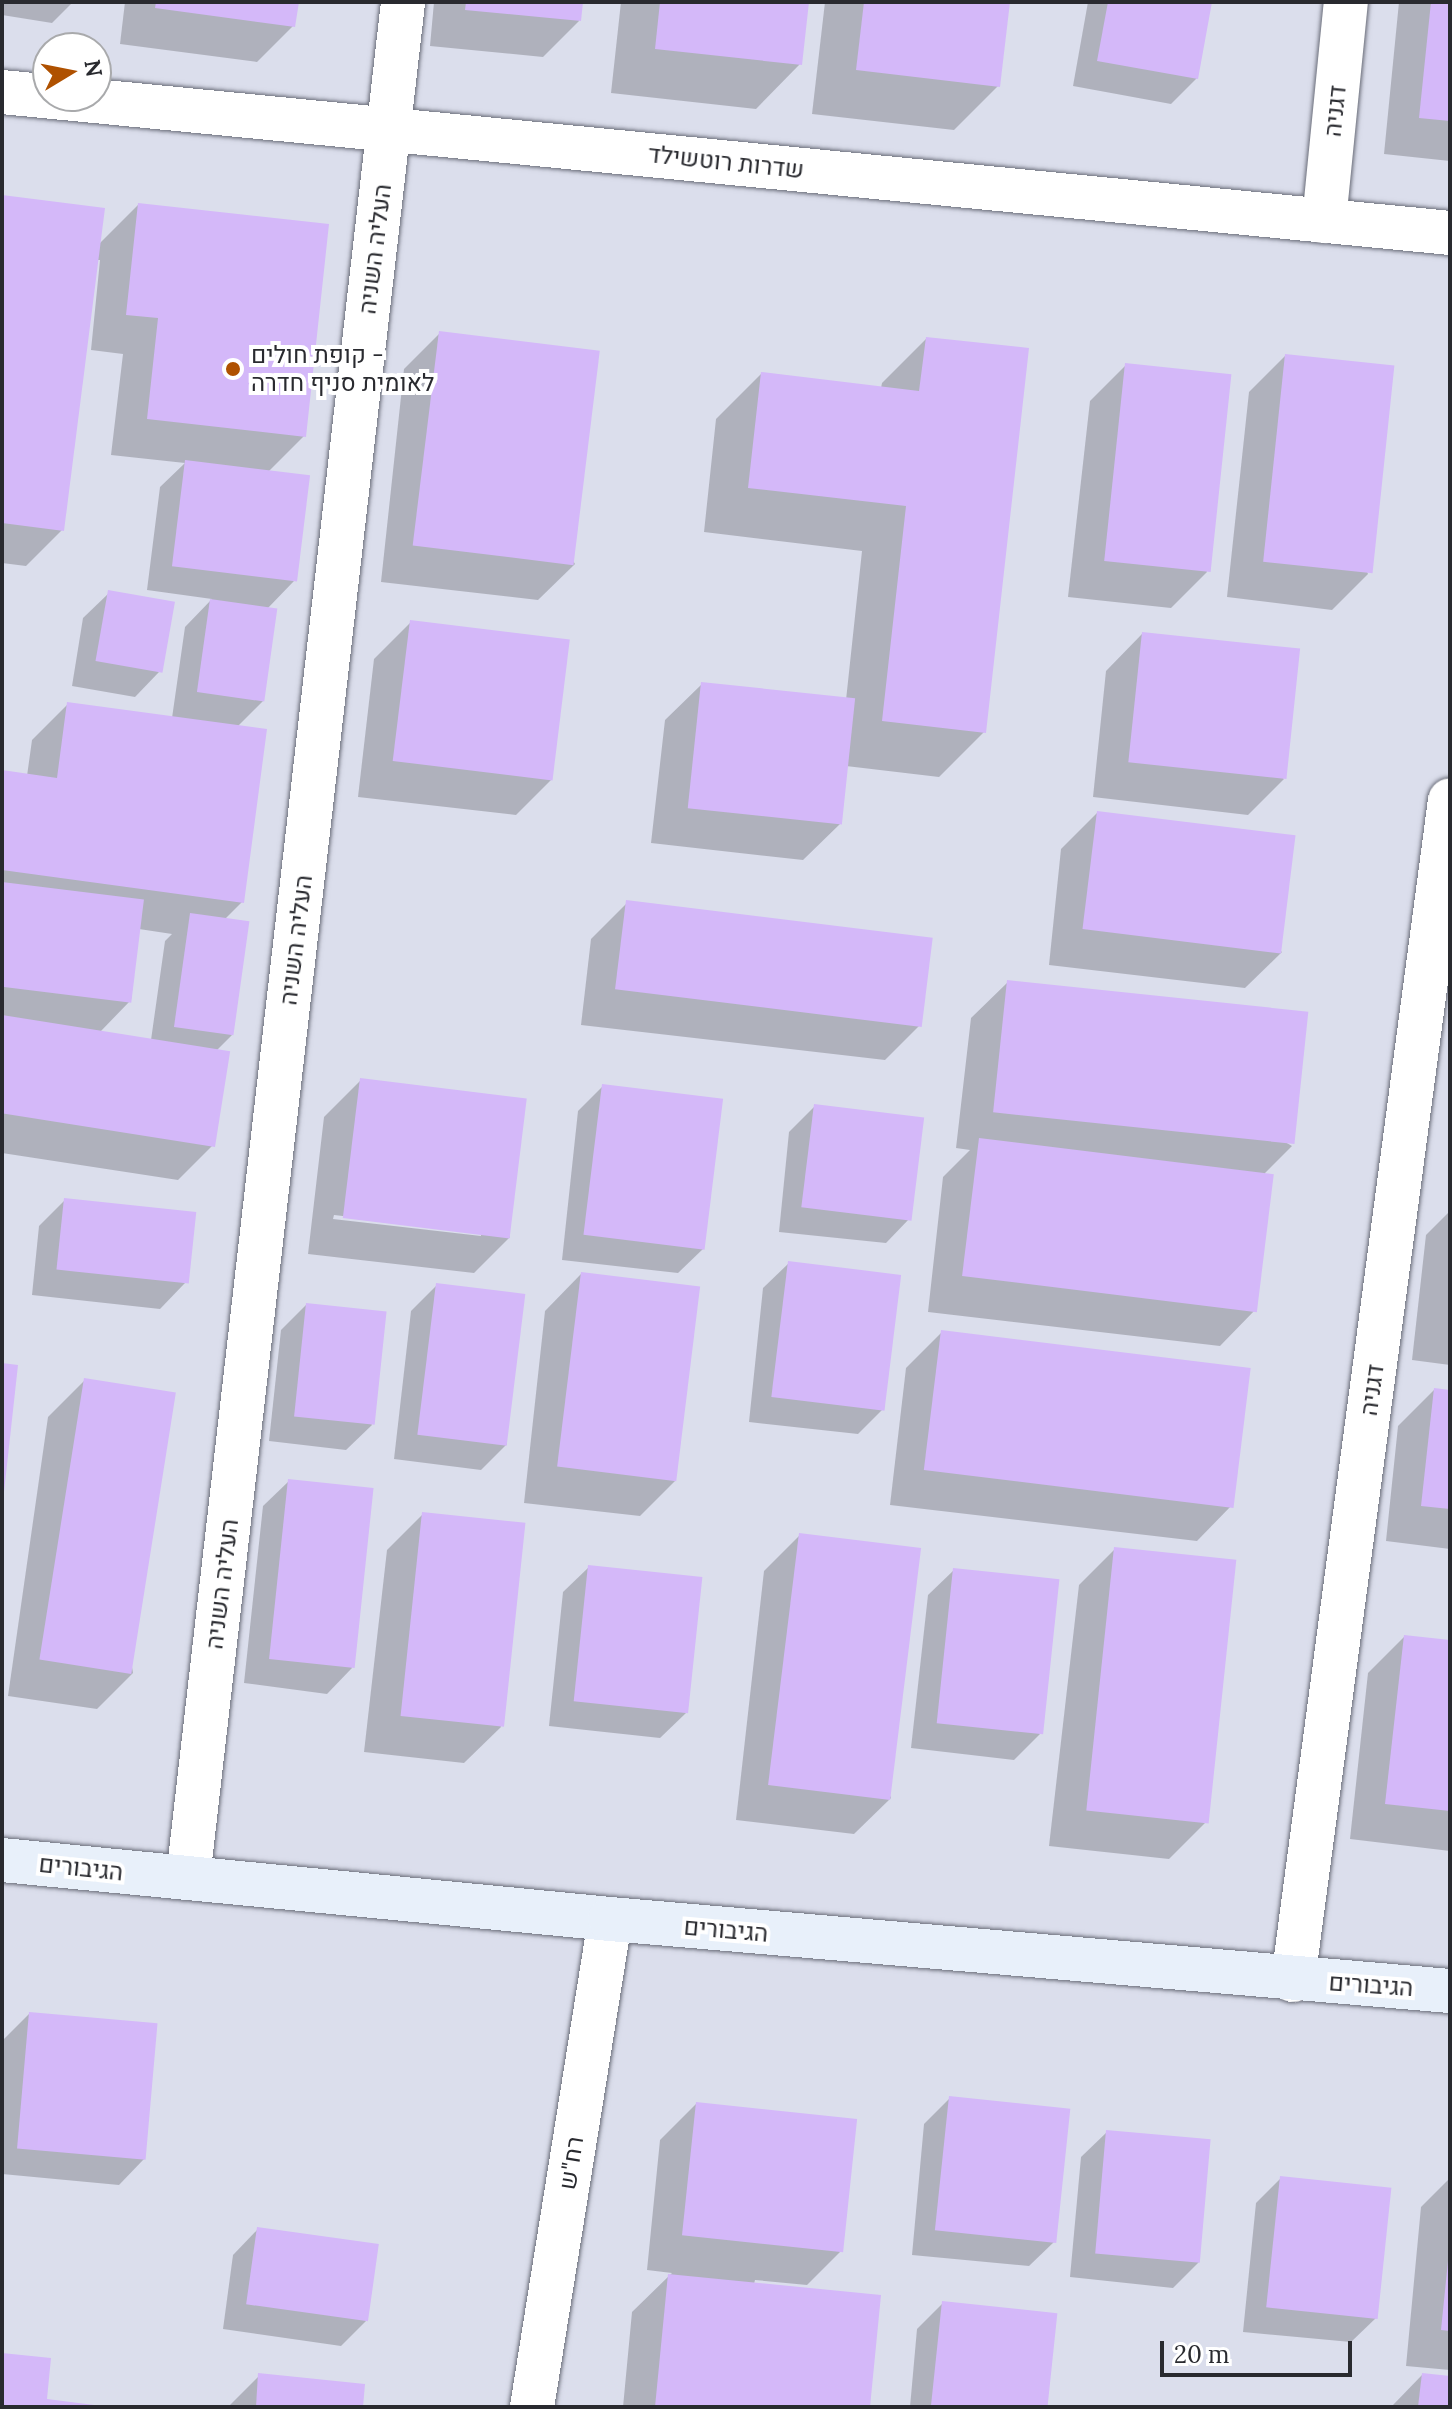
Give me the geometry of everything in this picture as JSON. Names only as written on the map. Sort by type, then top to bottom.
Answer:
[{"type":"street","name":"העליה השניה","points":[[188,1878],[403,2]]},
{"type":"street","name":"דגניה","points":[[1324,221],[1346,2]]},
{"type":"street","name":"שדרות רוטשילד","points":[[2,92],[1450,233]]},
{"type":"street","name":"דגניה","points":[[1293,1980],[1450,800]]},
{"type":"street","name":"הגיבורים","points":[[2,1860],[610,1919],[1293,1980],[1450,1991]]},
{"type":"street","name":"רח\"ש","points":[[532,2407],[610,1919]]},
{"type":"building","points":[[156,2],[299,2],[295,27],[155,8]]},
{"type":"building","points":[[466,2],[583,2],[581,21],[465,10]]},
{"type":"building","points":[[660,2],[809,2],[802,65],[655,49]]},
{"type":"building","points":[[864,2],[1010,2],[1000,87],[856,70]]},
{"type":"building","points":[[1108,2],[1212,2],[1198,79],[1097,61]]},
{"type":"building","points":[[1431,2],[1450,2],[1450,121],[1419,118]]},
{"type":"building","points":[[2,195],[105,208],[64,531],[2,523]]},
{"type":"building","name":"קופת חולים - לאומית סניף חדרה","points":[[138,203],[329,224],[306,437],[147,419],[158,318],[126,315]]},
{"type":"building","points":[[439,331],[600,351],[573,565],[413,545]]},
{"type":"building","points":[[926,337],[1029,348],[986,733],[882,721],[906,506],[748,488],[761,372],[919,391]]},
{"type":"building","points":[[1285,354],[1394,365],[1373,573],[1263,562]]},
{"type":"building","points":[[1125,363],[1231,374],[1211,572],[1104,561]]},
{"type":"building","points":[[185,460],[310,475],[297,582],[172,566]]},
{"type":"building","points":[[108,590],[175,602],[162,673],[95,661]]},
{"type":"building","points":[[210,599],[277,608],[264,702],[197,692]]},
{"type":"building","points":[[410,620],[570,640],[552,781],[393,761]]},
{"type":"building","points":[[1142,632],[1300,649],[1286,779],[1128,762]]},
{"type":"building","points":[[701,682],[855,698],[842,825],[688,808]]},
{"type":"building","points":[[67,702],[267,729],[244,903],[2,870],[2,770],[57,778]]},
{"type":"building","points":[[1097,811],[1296,835],[1281,953],[1082,929]]},
{"type":"building","points":[[2,882],[144,899],[131,1003],[2,987]]},
{"type":"building","points":[[626,900],[933,938],[922,1027],[615,989]]},
{"type":"building","points":[[190,913],[249,921],[233,1035],[174,1027]]},
{"type":"building","points":[[1007,980],[1308,1012],[1294,1144],[993,1112]]},
{"type":"building","points":[[2,1015],[230,1051],[215,1147],[2,1113]]},
{"type":"building","points":[[360,1078],[527,1098],[510,1238],[343,1218]]},
{"type":"building","points":[[602,1084],[723,1099],[705,1250],[583,1235]]},
{"type":"building","points":[[814,1104],[924,1118],[911,1221],[801,1207]]},
{"type":"building","points":[[979,1138],[1274,1174],[1257,1312],[962,1276]]},
{"type":"building","points":[[64,1198],[196,1212],[189,1284],[56,1270]]},
{"type":"building","points":[[788,1261],[901,1275],[884,1411],[771,1397]]},
{"type":"building","points":[[581,1272],[700,1287],[676,1481],[557,1467]]},
{"type":"building","points":[[436,1283],[525,1294],[507,1446],[417,1435]]},
{"type":"building","points":[[306,1303],[387,1311],[375,1425],[294,1416]]},
{"type":"building","points":[[941,1330],[1251,1368],[1233,1508],[924,1470]]},
{"type":"building","points":[[2,1363],[18,1365],[4,1492],[2,1492]]},
{"type":"building","points":[[84,1378],[176,1393],[131,1674],[39,1659]]},
{"type":"building","points":[[1434,1388],[1450,1390],[1450,1509],[1421,1506]]},
{"type":"building","points":[[288,1479],[374,1488],[355,1668],[269,1659]]},
{"type":"building","points":[[422,1512],[525,1523],[504,1727],[401,1716]]},
{"type":"building","points":[[799,1533],[921,1548],[890,1800],[768,1785]]},
{"type":"building","points":[[1114,1547],[1236,1560],[1209,1823],[1086,1811]]},
{"type":"building","points":[[588,1565],[702,1577],[688,1713],[574,1701]]},
{"type":"building","points":[[953,1568],[1059,1579],[1043,1734],[937,1723]]},
{"type":"building","points":[[1404,1635],[1450,1640],[1450,1811],[1385,1804]]},
{"type":"building","points":[[29,2012],[158,2023],[146,2160],[17,2148]]},
{"type":"building","points":[[949,2096],[1070,2109],[1056,2243],[935,2230]]},
{"type":"building","points":[[696,2102],[857,2119],[843,2252],[682,2235]]},
{"type":"building","points":[[1106,2130],[1211,2139],[1200,2263],[1095,2254]]},
{"type":"building","points":[[1280,2176],[1391,2188],[1378,2319],[1266,2307]]},
{"type":"building","points":[[257,2227],[379,2244],[368,2321],[246,2304]]},
{"type":"building","points":[[1450,2261],[1450,2331],[1441,2330]]},
{"type":"building","points":[[668,2274],[881,2295],[870,2407],[655,2407]]},
{"type":"building","points":[[942,2301],[1057,2313],[1047,2407],[931,2406]]},
{"type":"building","points":[[2,2353],[51,2358],[47,2399],[110,2407],[2,2407]]},
{"type":"building","points":[[258,2373],[365,2384],[363,2407],[256,2407]]},
{"type":"building","points":[[1422,2373],[1450,2376],[1450,2407],[1418,2407]]},
{"type":"place","name":"קופת חולים - לאומית סניף חדרה","points":[[233,369]]}]
